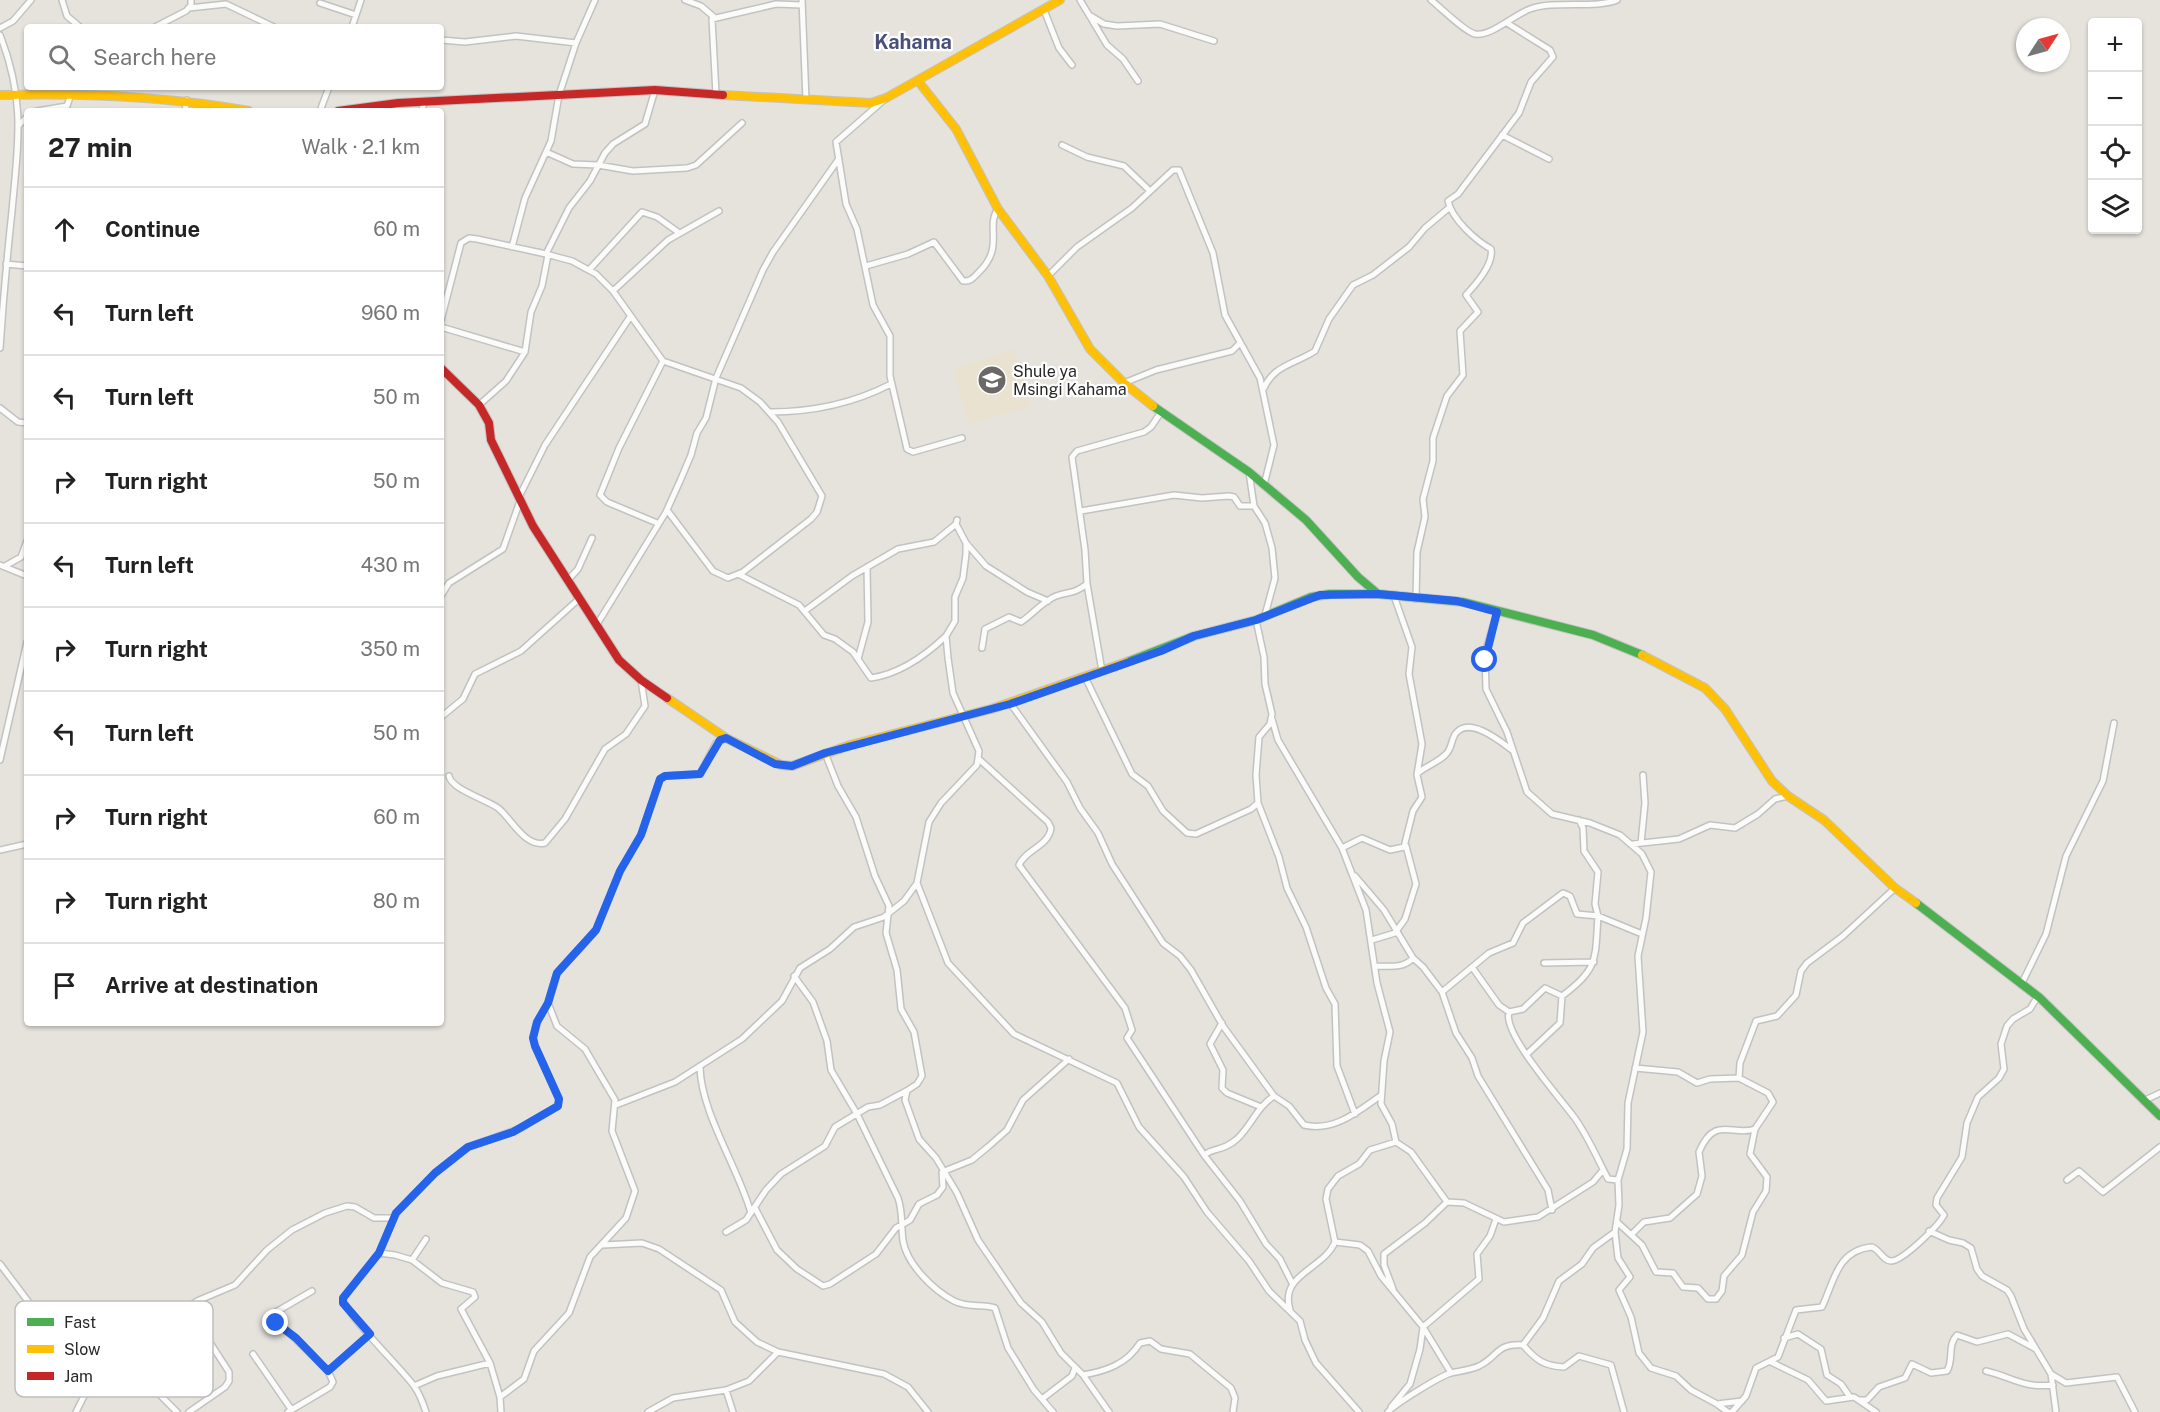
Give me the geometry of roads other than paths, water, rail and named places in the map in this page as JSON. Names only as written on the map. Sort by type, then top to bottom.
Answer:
[{"type":"street","points":[[0,28],[13,21],[31,0]]},
{"type":"street","points":[[62,0],[67,16],[76,24]]},
{"type":"street","points":[[189,8],[191,0]]},
{"type":"street","points":[[353,24],[362,0]]},
{"type":"street","points":[[512,247],[525,198],[554,133],[559,95],[576,43],[595,0]]},
{"type":"street","points":[[685,0],[701,6],[714,17]]},
{"type":"street","points":[[364,108],[424,101],[655,90],[852,104],[871,103],[886,98],[918,81],[1060,0]]},
{"type":"street","points":[[1080,0],[1107,45],[1123,59],[1138,81]]},
{"type":"street","points":[[1431,0],[1476,34],[1507,23],[1534,8],[1586,2],[1606,4],[1617,0]]},
{"type":"street","points":[[716,94],[711,22],[714,17],[776,4],[802,2],[806,100]]},
{"type":"street","points":[[320,3],[356,15]]},
{"type":"street","points":[[160,24],[189,8],[226,4],[268,24]]},
{"type":"street","points":[[1044,10],[1059,48],[1072,65]]},
{"type":"street","points":[[1089,15],[1104,24],[1117,26],[1160,24],[1214,41]]},
{"type":"street","points":[[1416,599],[1417,552],[1425,517],[1423,500],[1433,461],[1433,438],[1447,396],[1463,375],[1461,328],[1478,312],[1466,295],[1484,271],[1492,255],[1491,249],[1476,240],[1450,207],[1448,201],[1458,194],[1520,111],[1531,82],[1553,57],[1550,50],[1507,23]]},
{"type":"street","points":[[0,36],[17,94],[19,153],[6,264],[0,348]]},
{"type":"street","points":[[444,40],[465,42],[516,36],[576,43]]},
{"type":"street","points":[[918,81],[956,129],[998,209],[1048,276],[1090,349],[1124,383],[1161,412],[1249,472],[1306,520],[1358,577],[1378,594]]},
{"type":"street","points":[[321,108],[328,90]]},
{"type":"street","points":[[479,405],[506,381],[525,352],[531,312],[542,286],[547,254],[569,208],[614,144],[645,124],[655,90]]},
{"type":"street","points":[[54,108],[66,106],[71,93]]},
{"type":"street","points":[[0,95],[71,93],[187,100],[217,108]]},
{"type":"street","points":[[886,98],[875,111],[838,138],[834,146],[846,204],[857,229],[874,309],[890,336],[891,384],[908,451],[944,445],[962,438]]},
{"type":"street","points":[[186,108],[187,100]]},
{"type":"street","points":[[423,108],[424,101]]},
{"type":"street","points":[[18,127],[24,120]]},
{"type":"street","points":[[546,152],[573,164],[598,165],[633,171],[691,168],[742,123]]},
{"type":"street","points":[[18,127],[24,131]]},
{"type":"street","points":[[1502,135],[1549,159]]},
{"type":"street","points":[[1062,145],[1087,157],[1124,166],[1150,191]]},
{"type":"street","points":[[596,626],[667,510],[691,455],[697,433],[706,418],[716,378],[751,294],[773,252],[838,160]]},
{"type":"street","points":[[1048,276],[1077,247],[1132,208],[1173,170],[1179,170],[1213,254],[1224,313],[1239,344],[1258,373],[1263,390],[1274,445],[1264,485]]},
{"type":"street","points":[[1263,390],[1269,376],[1278,369],[1315,351],[1329,319],[1353,285],[1373,274],[1406,249],[1425,228],[1450,207]]},
{"type":"street","points":[[866,266],[908,254],[934,242],[948,265],[963,281],[967,282],[989,259],[994,246],[993,216],[998,209]]},
{"type":"street","points":[[613,291],[678,232],[719,211]]},
{"type":"street","points":[[589,270],[642,212],[657,217],[678,232]]},
{"type":"street","points":[[444,308],[461,243],[469,238],[572,261],[604,280],[663,361],[716,378],[750,393],[770,412],[820,490],[821,501],[811,519],[740,575],[728,578],[717,575],[667,510]]},
{"type":"street","points":[[6,264],[24,266]]},
{"type":"street","points":[[444,592],[449,583],[503,549],[519,499],[545,445],[630,317]]},
{"type":"street","points":[[444,328],[525,352]]},
{"type":"street","points":[[1124,383],[1156,370],[1232,351],[1239,344]]},
{"type":"street","points":[[657,523],[607,502],[600,495],[619,448],[663,361]]},
{"type":"street","points":[[444,371],[479,405],[489,423],[491,440],[519,499],[614,654],[641,680],[726,738],[781,765],[792,766],[825,753],[1010,704],[1161,651],[1194,636],[1256,620],[1320,595],[1378,594],[1457,601],[1593,635],[1633,650],[1694,681],[1725,709],[1767,775],[1788,796],[1824,820],[1895,888],[1945,923],[2037,996],[2160,1116]]},
{"type":"street","points":[[770,412],[799,411],[859,399],[891,384]]},
{"type":"street","points":[[0,408],[18,422],[24,423]]},
{"type":"street","points":[[1102,671],[1087,585],[1081,511],[1073,454],[1144,432],[1151,428],[1161,412]]},
{"type":"street","points":[[1249,472],[1254,506],[1266,528],[1275,578],[1274,593],[1265,615]]},
{"type":"street","points":[[1081,511],[1179,495],[1202,498],[1229,495],[1240,506],[1254,506]]},
{"type":"street","points":[[806,610],[867,567],[904,546],[934,542],[956,522],[966,543],[986,566],[1027,592],[1048,601]]},
{"type":"street","points":[[568,580],[578,569],[592,538]]},
{"type":"street","points":[[740,575],[806,610],[821,632],[839,641],[858,659],[869,676],[883,675],[931,651],[946,636],[955,621],[955,597],[963,578],[966,543]]},
{"type":"street","points":[[2,566],[21,557],[24,549]]},
{"type":"street","points":[[2,566],[24,575]]},
{"type":"street","points":[[858,659],[868,622],[867,567]]},
{"type":"street","points":[[982,648],[985,629],[1009,617],[1022,622],[1048,601],[1059,596],[1071,595],[1087,585]]},
{"type":"street","points":[[1372,940],[1395,933],[1405,919],[1415,888],[1412,861],[1406,846],[1413,811],[1422,797],[1418,773],[1422,746],[1409,674],[1412,647],[1394,596]]},
{"type":"street","points":[[444,715],[463,699],[475,674],[521,651],[539,638],[580,598]]},
{"type":"street","points":[[1497,612],[1485,653],[1486,689],[1514,752],[1525,788],[1552,814],[1614,832],[1633,844],[1646,859],[1651,873],[1637,963],[1644,1023],[1627,1112],[1627,1149],[1618,1180],[1615,1232],[1618,1258],[1630,1277],[1619,1290],[1631,1317],[1639,1353],[1653,1370],[1676,1376],[1690,1390],[1730,1412],[1744,1400],[1756,1368],[1778,1357],[1797,1309],[1818,1310],[1822,1307],[1829,1286],[1844,1259],[1859,1249],[1872,1247],[1887,1260],[1893,1260],[1917,1247],[1943,1217],[1936,1205],[1937,1198],[1962,1157],[1967,1123],[1978,1097],[2004,1069],[2001,1044],[2007,1026],[2013,1019],[2030,1009],[2037,996]]},
{"type":"street","points":[[1256,620],[1272,719],[1278,740],[1342,848],[1366,910],[1377,983],[1390,1032],[1380,1096],[1382,1107],[1392,1124],[1396,1142],[1411,1152],[1447,1202]]},
{"type":"street","points":[[616,1105],[675,1082],[742,1039],[773,1011],[785,996],[800,968],[830,949],[854,927],[889,913],[904,901],[917,883],[929,822],[940,803],[974,770],[980,760],[980,751],[953,693],[946,636]]},
{"type":"street","points":[[0,760],[24,655]]},
{"type":"street","points":[[1085,677],[1132,774],[1148,786],[1159,808],[1187,833],[1196,834],[1251,809],[1258,803]]},
{"type":"street","points":[[448,776],[450,783],[456,788],[471,792],[495,806],[519,832],[535,842],[545,843],[565,819],[605,749],[627,734],[642,711],[645,702],[641,680]]},
{"type":"street","points":[[1010,704],[1062,774],[1098,833],[1113,864],[1163,943],[1180,956],[1194,974],[1222,1023],[1274,1096],[1289,1106],[1306,1126],[1331,1126],[1355,1114],[1380,1096]]},
{"type":"street","points":[[1272,719],[1259,737],[1256,775],[1258,803],[1279,857],[1287,888],[1306,927],[1321,974],[1335,1004],[1337,1066],[1355,1114]]},
{"type":"street","points":[[2021,984],[2046,934],[2066,856],[2103,781],[2114,723]]},
{"type":"street","points":[[1418,773],[1445,755],[1456,732],[1466,728],[1488,733],[1514,752]]},
{"type":"street","points":[[426,1412],[414,1386],[343,1303],[343,1298],[379,1253],[393,1218],[435,1173],[463,1150],[521,1128],[558,1106],[559,1099],[533,1038],[537,1022],[548,1003],[557,973],[596,930],[620,871],[641,835],[660,779],[665,776],[700,774],[716,743],[726,738]]},
{"type":"street","points":[[726,1232],[741,1224],[751,1214],[766,1190],[781,1174],[819,1152],[825,1146],[832,1130],[857,1114],[908,1090],[921,1080],[922,1065],[912,1027],[901,1005],[897,970],[886,933],[889,906],[875,876],[856,817],[838,786],[825,753]]},
{"type":"street","points":[[980,760],[1050,825],[1049,836],[1019,865],[1125,1008],[1132,1029],[1127,1038],[1204,1155],[1240,1201],[1266,1244],[1291,1275],[1292,1284]]},
{"type":"street","points":[[1641,843],[1645,803],[1643,775]]},
{"type":"street","points":[[1633,844],[1678,838],[1710,825],[1735,828],[1758,814],[1775,799],[1788,796]]},
{"type":"street","points":[[1562,996],[1585,980],[1594,962],[1599,916],[1595,904],[1598,872],[1584,851],[1579,820]]},
{"type":"street","points":[[1342,848],[1362,838],[1390,850],[1406,846]]},
{"type":"street","points":[[0,850],[24,845]]},
{"type":"street","points":[[1352,873],[1388,915],[1395,933],[1442,992],[1456,1034],[1472,1058],[1478,1077],[1548,1190],[1552,1210]]},
{"type":"street","points":[[917,883],[948,963],[1014,1034],[1111,1079],[1122,1089],[1139,1127],[1184,1177],[1207,1212],[1250,1261],[1269,1291],[1302,1324],[1305,1340],[1316,1363],[1359,1412]]},
{"type":"street","points":[[1738,1078],[1740,1064],[1756,1021],[1777,1016],[1796,995],[1800,987],[1801,971],[1807,963],[1843,936],[1895,888]]},
{"type":"street","points":[[1442,992],[1494,951],[1513,943],[1523,923],[1560,894],[1566,893],[1573,898],[1577,914],[1599,916],[1642,934]]},
{"type":"street","points":[[1376,966],[1400,966],[1413,958]]},
{"type":"street","points":[[1544,963],[1594,962]]},
{"type":"street","points":[[1472,967],[1499,1005],[1509,1012],[1523,1009],[1545,988],[1562,996]]},
{"type":"street","points":[[794,976],[813,1002],[827,1041],[831,1070],[857,1114],[898,1198],[905,1248],[910,1257],[922,1276],[942,1294],[967,1307],[994,1308],[1008,1348],[1053,1412]]},
{"type":"street","points":[[1527,1054],[1560,1023],[1562,996]]},
{"type":"street","points":[[500,1397],[524,1380],[534,1351],[569,1313],[585,1267],[595,1251],[626,1218],[635,1191],[612,1131],[616,1105],[585,1049],[557,1026],[548,1003]]},
{"type":"street","points":[[1509,1012],[1507,1020],[1537,1071],[1574,1117],[1610,1180],[1618,1180]]},
{"type":"street","points":[[1222,1023],[1210,1044],[1223,1070],[1222,1088],[1227,1093],[1261,1107]]},
{"type":"street","points":[[942,1172],[972,1160],[1007,1130],[1023,1100],[1069,1059]]},
{"type":"street","points":[[700,1068],[700,1086],[706,1106],[737,1171],[751,1214]]},
{"type":"street","points":[[1617,1222],[1643,1247],[1650,1266],[1656,1272],[1673,1273],[1683,1287],[1698,1288],[1708,1299],[1716,1299],[1722,1291],[1724,1276],[1742,1255],[1753,1212],[1766,1191],[1766,1175],[1750,1154],[1755,1129],[1773,1102],[1768,1093],[1738,1078],[1710,1079],[1697,1083],[1678,1072],[1635,1068]]},
{"type":"street","points":[[908,1090],[905,1100],[917,1135],[936,1158],[942,1172],[957,1192],[978,1240],[1021,1303],[1042,1322],[1061,1353],[1083,1375],[1109,1412]]},
{"type":"street","points":[[2143,1101],[2160,1093]]},
{"type":"street","points":[[1204,1155],[1227,1148],[1242,1134],[1261,1107],[1274,1096]]},
{"type":"street","points":[[1632,1234],[1644,1222],[1670,1218],[1697,1194],[1702,1176],[1698,1158],[1700,1149],[1716,1131],[1726,1127],[1745,1131],[1755,1129]]},
{"type":"street","points":[[1290,1310],[1287,1293],[1292,1284],[1330,1250],[1335,1242],[1326,1199],[1328,1189],[1338,1176],[1359,1164],[1370,1150],[1396,1142]]},
{"type":"street","points":[[2067,1180],[2079,1171],[2103,1192],[2160,1147]]},
{"type":"street","points":[[1394,1293],[1384,1265],[1384,1254],[1425,1223],[1447,1202],[1464,1203],[1496,1219],[1512,1222],[1542,1216],[1593,1182],[1603,1170]]},
{"type":"street","points":[[755,1208],[777,1250],[797,1269],[825,1286],[876,1254],[896,1228],[910,1220],[920,1203],[937,1195],[943,1187],[942,1172]]},
{"type":"street","points":[[200,1301],[235,1286],[282,1236],[325,1213],[352,1206],[370,1217],[393,1218]]},
{"type":"street","points":[[1389,1410],[1410,1384],[1420,1349],[1423,1327],[1477,1282],[1476,1254],[1490,1236],[1496,1219]]},
{"type":"street","points":[[1929,1231],[1969,1246],[1982,1276],[2007,1290],[2024,1329],[2051,1374],[2056,1412]]},
{"type":"street","points":[[1389,1410],[1450,1373],[1480,1366],[1504,1347],[1523,1345],[1543,1318],[1559,1281],[1582,1264],[1593,1248],[1615,1232]]},
{"type":"street","points":[[412,1260],[426,1239]]},
{"type":"street","points":[[1335,1242],[1365,1248],[1381,1276],[1423,1327],[1450,1373]]},
{"type":"street","points":[[603,1245],[650,1245],[694,1270],[721,1290],[730,1312],[743,1332],[778,1352],[884,1374],[908,1387],[928,1412]]},
{"type":"street","points":[[379,1253],[395,1254],[412,1260],[442,1283],[473,1292],[476,1297],[461,1309],[490,1363],[500,1397],[501,1412]]},
{"type":"street","points":[[0,1264],[28,1301]]},
{"type":"street","points":[[253,1354],[289,1411],[330,1387],[333,1382],[328,1371],[275,1319],[276,1312],[312,1291]]},
{"type":"street","points":[[328,1371],[370,1334]]},
{"type":"street","points":[[1784,1338],[1798,1334],[1821,1349],[1827,1375],[1841,1384],[1850,1397]]},
{"type":"street","points":[[1859,1400],[1867,1400],[1879,1387],[1903,1379],[1911,1365],[1931,1372],[1947,1371],[1950,1367],[1951,1346],[1957,1335],[1977,1342],[2008,1334],[2036,1349]]},
{"type":"street","points":[[1083,1375],[1108,1369],[1133,1354],[1140,1343],[1150,1341],[1161,1349],[1190,1354],[1223,1381],[1235,1398],[1233,1412]]},
{"type":"street","points":[[213,1344],[229,1372],[229,1381],[213,1393]]},
{"type":"street","points":[[1523,1345],[1536,1360],[1547,1365],[1564,1367],[1579,1356],[1611,1365],[1624,1412]]},
{"type":"street","points":[[648,1412],[673,1398],[726,1390],[748,1381],[778,1352]]},
{"type":"street","points":[[1770,1362],[1808,1380],[1826,1401],[1850,1397],[1859,1400],[1876,1412]]},
{"type":"street","points":[[414,1386],[436,1376],[490,1363]]},
{"type":"street","points":[[1042,1399],[1072,1376],[1075,1368]]},
{"type":"street","points":[[1986,1371],[2020,1384],[2053,1385]]},
{"type":"street","points":[[2051,1374],[2066,1383],[2117,1377],[2135,1412]]},
{"type":"street","points":[[726,1390],[734,1412]]},
{"type":"street","points":[[76,1412],[84,1397]]},
{"type":"street","points":[[162,1397],[177,1412]]},
{"type":"street","points":[[189,1412],[208,1397]]},
{"type":"street","points":[[1717,1404],[1744,1400]]},
{"type":"place","name":"Shule ya Msingi Kahama","points":[[992,380]]},
{"type":"district","name":"Kahama","points":[[913,42]]}]
